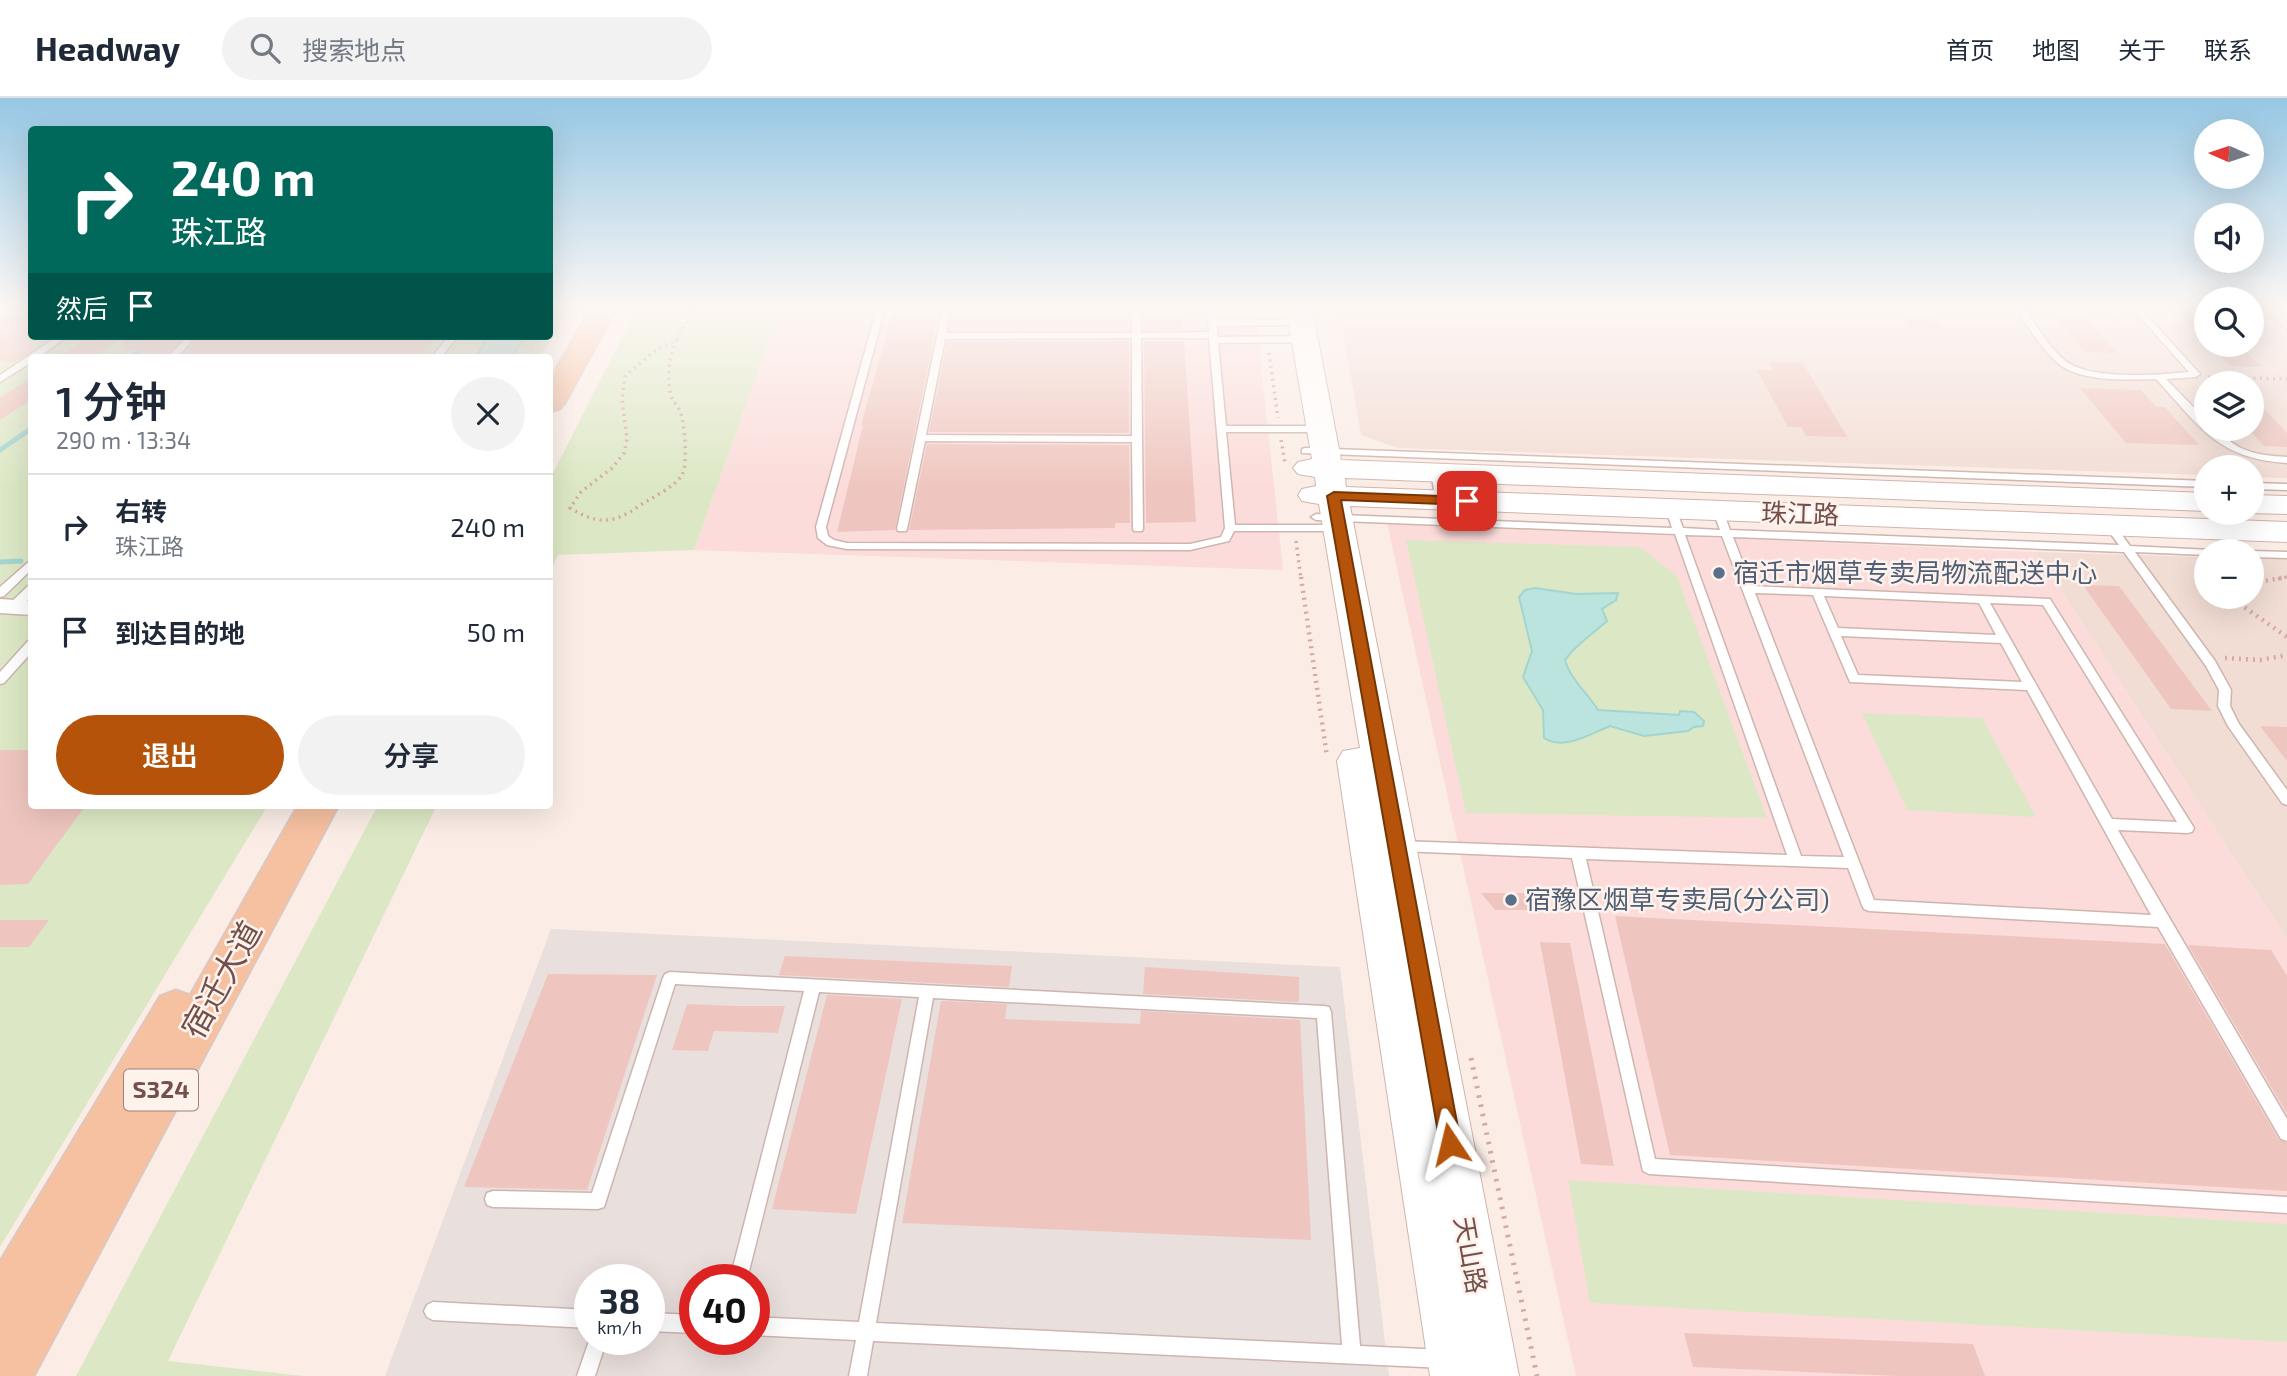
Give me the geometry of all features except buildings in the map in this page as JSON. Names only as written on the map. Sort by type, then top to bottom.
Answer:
[{"type":"main road","points":[[553,398],[570,368]]},
{"type":"main road","name":"宿迁大道","points":[[0,1313],[293,809]]},
{"type":"main road","name":"宿迁大道","points":[[4,1376],[318,809]]},
{"type":"street","name":"天山路","points":[[1301,368],[1473,1368]]},
{"type":"street","name":"天山路","points":[[1321,482],[1397,846],[1473,1368]]},
{"type":"street","name":"珠江路","points":[[1321,482],[2194,502]]},
{"type":"street","name":"珠江路","points":[[1439,486],[1675,520],[2119,537],[2287,532]]},
{"type":"street","points":[[2264,504],[2287,505]]},
{"type":"lane","points":[[0,379],[17,368]]},
{"type":"lane","points":[[865,368],[821,527],[823,538],[847,547],[1190,547],[1225,539],[1230,528],[1216,368]]},
{"type":"lane","points":[[902,528],[934,368]]},
{"type":"lane","points":[[1137,368],[1138,529]]},
{"type":"lane","points":[[2074,368],[2097,374],[2196,374],[2190,368]]},
{"type":"lane","points":[[2158,376],[2194,413]]},
{"type":"lane","points":[[1222,429],[1321,482],[1675,520],[1796,861]]},
{"type":"lane","points":[[920,438],[1138,439]]},
{"type":"lane","points":[[2225,441],[2242,454],[2262,460],[2287,460]]},
{"type":"lane","points":[[1230,528],[1321,482],[2194,484]]},
{"type":"lane","points":[[2264,486],[2287,487]]},
{"type":"lane","points":[[1723,522],[1869,905],[2162,921]]},
{"type":"lane","points":[[2119,537],[2194,550]]},
{"type":"lane","points":[[2119,537],[2207,657],[2225,690],[2224,706],[2234,726],[2287,800]]},
{"type":"lane","points":[[2264,554],[2287,555]]},
{"type":"lane","points":[[11,603],[28,570]]},
{"type":"lane","points":[[1748,589],[2046,602],[2187,828],[2108,824]]},
{"type":"lane","points":[[11,603],[28,592]]},
{"type":"lane","points":[[1817,592],[1854,679],[2030,685]]},
{"type":"lane","points":[[1982,599],[2162,921],[2287,1135]]},
{"type":"lane","points":[[1834,632],[2004,639]]},
{"type":"lane","points":[[0,680],[28,648]]},
{"type":"lane","points":[[1397,846],[1853,863]]},
{"type":"lane","points":[[1578,853],[1650,1166],[2287,1205]]},
{"type":"lane","points":[[493,1199],[598,1201],[670,978],[1324,1012],[1352,1354]]},
{"type":"lane","points":[[743,1264],[813,986]]},
{"type":"lane","points":[[858,1376],[927,992]]},
{"type":"lane","points":[[433,1311],[574,1318]]},
{"type":"lane","points":[[770,1327],[1352,1354],[1473,1368]]},
{"type":"lane","points":[[586,1376],[593,1355]]},
{"type":"path","points":[[635,368],[625,376],[622,392],[625,452],[613,467],[574,496],[570,508],[585,517],[604,522],[628,514],[681,477],[685,466],[684,439],[680,411],[670,396],[668,368]]},
{"type":"path","points":[[2179,376],[2287,379]]},
{"type":"path","points":[[2280,379],[2287,386]]},
{"type":"path","points":[[2264,581],[2287,577]]},
{"type":"path","points":[[2247,609],[2287,637]]},
{"type":"path","points":[[2207,657],[2259,660],[2287,655]]},
{"type":"shaded area","points":[[760,368],[1261,368],[1283,570],[694,550]]},
{"type":"shaded area","points":[[1349,368],[2287,368],[2287,478],[2264,477],[2264,455],[2194,455],[2194,475],[1398,448],[1361,435]]},
{"type":"shaded area","points":[[1387,523],[2036,552],[2287,939],[2287,1376],[1576,1376]]},
{"type":"shaded area","points":[[2036,552],[2194,557],[2194,609],[2264,609],[2264,558],[2287,559],[2287,939]]},
{"type":"shaded area","points":[[551,929],[1340,967],[1389,1376],[385,1376]]},
{"type":"green space","points":[[0,368],[28,368],[28,809],[266,809],[0,1247]]},
{"type":"green space","points":[[607,368],[760,368],[694,550],[558,555],[553,566],[553,473]]},
{"type":"green space","points":[[1406,540],[1640,547],[1677,576],[1767,818],[1466,813]]},
{"type":"green space","points":[[1862,713],[1982,718],[2036,817],[1907,810]]},
{"type":"green space","points":[[376,809],[435,809],[168,1361],[303,1376],[76,1376]]},
{"type":"green space","points":[[1568,1180],[2287,1224],[2287,1342],[1590,1303]]},
{"type":"water","points":[[1535,588],[1576,594],[1618,593],[1616,600],[1602,609],[1607,621],[1565,660],[1575,679],[1598,710],[1679,715],[1680,711],[1694,712],[1704,721],[1703,726],[1688,731],[1644,736],[1610,726],[1568,742],[1552,742],[1544,738],[1543,710],[1523,677],[1532,651],[1519,597],[1525,590]]},
{"type":"waterway","points":[[0,450],[28,431]]},
{"type":"waterway","points":[[0,562],[21,561]]},
{"type":"place","name":"宿迁市烟草专卖局物流配送中心","points":[[1719,573]]},
{"type":"place","name":"宿豫区烟草专卖局(分公司)","points":[[1511,900]]},
{"type":"route","points":[[1450,1144],[1334,496],[1467,501]]}]
